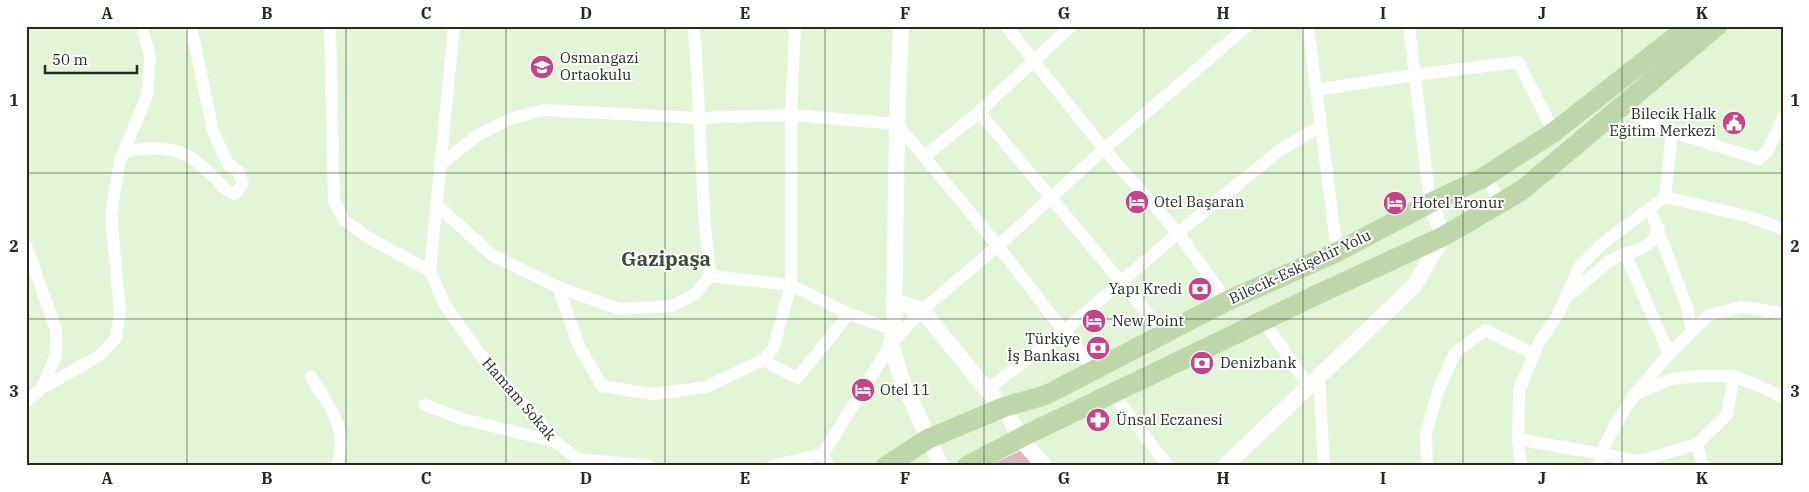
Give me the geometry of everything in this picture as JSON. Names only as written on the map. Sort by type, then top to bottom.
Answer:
[{"type":"main road","name":"Bilecik-Eskişehir Yolu","points":[[886,466],[928,439],[1004,407],[1046,395],[1164,333],[1337,252],[1485,176],[1554,132],[1689,26]]},
{"type":"main road","points":[[967,466],[1020,438],[1263,320],[1444,236],[1522,191],[1717,26]]},
{"type":"street","points":[[26,402],[42,388],[99,356],[116,338],[120,313],[112,213],[120,160],[147,96],[150,57],[142,26]]},
{"type":"street","points":[[123,152],[142,148],[170,150],[188,155],[214,177],[225,190],[235,194],[243,184],[238,171],[228,164],[213,131],[191,26]]},
{"type":"street","points":[[330,26],[334,201],[344,220],[369,238],[430,271],[454,26]]},
{"type":"street","points":[[436,204],[492,255],[558,287],[619,309],[672,306],[694,296],[710,276],[704,214],[693,26]]},
{"type":"street","points":[[558,287],[579,346],[602,386],[653,394],[706,387],[763,360],[773,349],[791,285],[791,115],[795,26]]},
{"type":"street","points":[[901,26],[892,337],[901,378],[941,466]]},
{"type":"street","points":[[1006,26],[1104,148],[1178,233],[1227,302]]},
{"type":"street","points":[[924,157],[979,112],[1071,26]]},
{"type":"street","points":[[772,466],[823,454],[892,337],[998,246],[1104,148],[1247,26]]},
{"type":"street","points":[[1308,26],[1337,252]]},
{"type":"street","points":[[1225,466],[1414,286],[1444,236],[1430,203],[1409,26]]},
{"type":"street","points":[[1316,90],[1518,62],[1554,132]]},
{"type":"street","points":[[1628,101],[1640,118],[1672,132],[1759,159],[1767,152],[1781,126]]},
{"type":"street","points":[[441,164],[478,135],[510,119],[543,110],[698,118],[791,115],[897,124],[998,246],[1093,369]]},
{"type":"street","points":[[979,112],[1164,333]]},
{"type":"street","points":[[987,390],[1064,331],[1178,233],[1280,150],[1321,126]]},
{"type":"street","points":[[1522,466],[1518,439],[1519,390],[1538,344],[1559,313],[1579,267],[1602,244],[1666,197],[1672,132]]},
{"type":"street","points":[[1485,176],[1501,203]]},
{"type":"street","points":[[1666,197],[1747,216],[1783,229]]},
{"type":"street","points":[[1650,209],[1687,307],[1692,331]]},
{"type":"street","points":[[1568,295],[1609,261],[1625,253],[1638,251],[1651,242],[1659,229]]},
{"type":"street","points":[[26,245],[56,330],[56,355],[42,388]]},
{"type":"street","points":[[1625,253],[1669,354]]},
{"type":"street","name":"Hamam Sokak","points":[[430,271],[445,305],[479,353],[556,442],[577,459],[650,466]]},
{"type":"street","points":[[710,276],[791,285],[892,337]]},
{"type":"street","points":[[893,301],[922,310],[987,390],[1004,407],[1020,438],[1044,466]]},
{"type":"street","points":[[1599,460],[1615,425],[1635,394],[1669,354],[1709,315],[1742,307],[1783,313]]},
{"type":"street","points":[[763,360],[797,378],[849,314]]},
{"type":"street","points":[[1263,320],[1314,382],[1324,466]]},
{"type":"street","points":[[1427,466],[1426,434],[1438,392],[1455,354],[1485,330],[1534,354]]},
{"type":"street","points":[[1635,394],[1671,379],[1700,376],[1734,376],[1783,398]]},
{"type":"street","points":[[1518,439],[1599,460],[1641,463],[1697,444],[1727,415],[1734,376]]},
{"type":"street","points":[[311,378],[338,421],[341,453],[337,466]]},
{"type":"street","points":[[1113,394],[1168,466]]},
{"type":"street","points":[[425,405],[463,419],[556,442]]},
{"type":"street","points":[[1697,444],[1703,466]]},
{"type":"street","points":[[823,454],[829,466]]},
{"type":"shaded area","points":[[1023,450],[1037,466],[988,466]]},
{"type":"place","name":"Osmangazi Ortaokulu","points":[[542,67]]},
{"type":"place","name":"Bilecik Halk Eğitim Merkezi","points":[[1734,123]]},
{"type":"place","name":"Otel Başaran","points":[[1137,202]]},
{"type":"place","name":"Hotel Eronur","points":[[1395,203]]},
{"type":"place","name":"Yapı Kredi","points":[[1200,289]]},
{"type":"place","name":"New Point","points":[[1094,321]]},
{"type":"place","name":"Türkiye İş Bankası","points":[[1098,348]]},
{"type":"place","name":"Denizbank","points":[[1202,363]]},
{"type":"place","name":"Otel 11","points":[[863,390]]},
{"type":"place","name":"Ünsal Eczanesi","points":[[1098,420]]},
{"type":"district","name":"Gazipaşa","points":[[666,259]]}]
